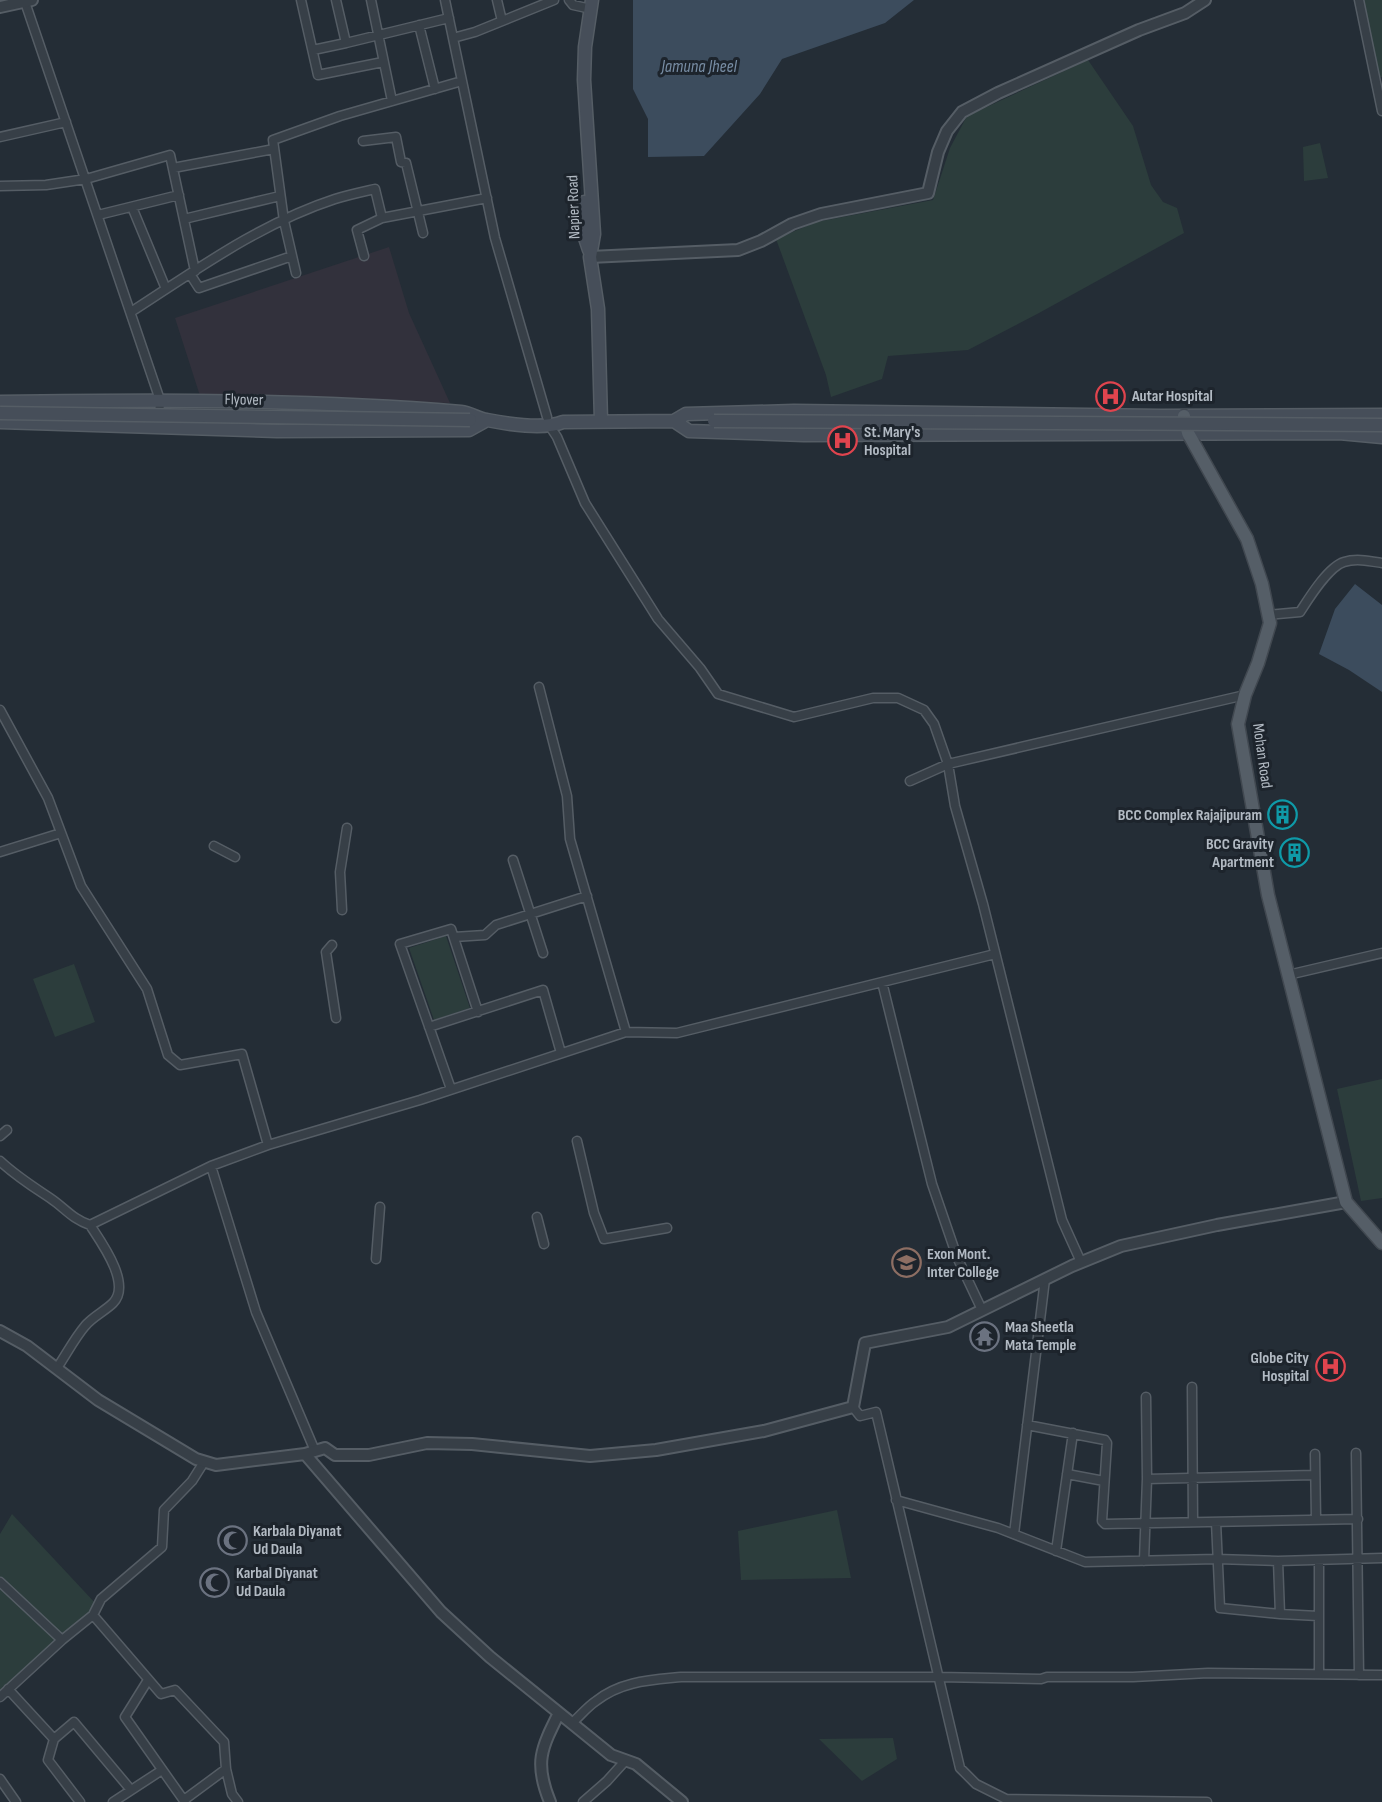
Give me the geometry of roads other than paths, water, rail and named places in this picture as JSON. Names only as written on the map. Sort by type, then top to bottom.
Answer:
[{"type":"main road","name":"Napier Road","points":[[588,4],[584,80],[594,234],[590,257],[598,309],[601,417]]},
{"type":"main road","points":[[0,402],[160,400],[376,406],[463,412],[490,421]]},
{"type":"main road","points":[[674,421],[686,414],[794,411],[1382,416]]},
{"type":"main road","name":"Flyover","points":[[0,412],[490,421]]},
{"type":"main road","name":"Mohan Road","points":[[1184,416],[1188,433],[1247,539],[1262,584],[1270,623],[1245,695],[1238,724],[1268,895],[1346,1202],[1380,1238]]},
{"type":"main road","points":[[0,422],[277,431],[469,430],[501,418],[548,421],[554,417],[563,422],[601,417],[674,421],[1382,425]]},
{"type":"main road","points":[[674,421],[688,430],[804,435],[1340,433],[1382,437]]},
{"type":"street","points":[[302,0],[318,75],[383,62]]},
{"type":"street","points":[[336,0],[346,43]]},
{"type":"street","points":[[370,0],[392,101]]},
{"type":"street","points":[[445,0],[495,238],[548,421],[585,503],[658,619],[700,668],[718,694],[794,717],[873,698],[898,698],[924,710],[934,724],[948,764],[955,806],[1062,1221],[1081,1262]]},
{"type":"street","points":[[497,0],[502,21]]},
{"type":"street","points":[[453,38],[476,32],[555,0]]},
{"type":"street","points":[[569,0],[573,5],[588,4]]},
{"type":"street","points":[[590,257],[738,250],[792,224],[821,214],[928,193],[938,152],[947,131],[962,112],[1018,84],[1139,30],[1185,13],[1191,4],[1205,0]]},
{"type":"street","points":[[1359,0],[1379,80],[1382,111]]},
{"type":"street","points":[[0,7],[29,1],[66,122],[160,400],[158,427]]},
{"type":"street","points":[[313,50],[449,18]]},
{"type":"street","points":[[419,25],[435,89]]},
{"type":"street","points":[[296,273],[284,221],[273,140],[340,116],[462,81]]},
{"type":"street","points":[[0,137],[66,122]]},
{"type":"street","points":[[363,141],[396,136],[401,162],[406,163],[423,233]]},
{"type":"street","points":[[173,168],[274,149]]},
{"type":"street","points":[[0,186],[86,179],[170,155],[193,272],[199,288],[292,256]]},
{"type":"street","points":[[131,312],[250,238],[336,199],[375,189],[382,218]]},
{"type":"street","points":[[98,215],[179,195]]},
{"type":"street","points":[[184,219],[280,196]]},
{"type":"street","points":[[364,256],[357,230],[382,218],[487,198]]},
{"type":"street","points":[[132,207],[166,290]]},
{"type":"street","points":[[1268,615],[1300,612],[1328,574],[1342,562],[1359,560],[1382,563]]},
{"type":"street","points":[[539,687],[567,796],[570,839],[626,1032]]},
{"type":"street","points":[[909,781],[948,764],[1245,695]]},
{"type":"street","points":[[0,710],[48,798],[81,886],[147,989],[168,1055],[180,1065],[242,1054],[268,1145]]},
{"type":"street","points":[[342,910],[340,872],[347,828]]},
{"type":"street","points":[[0,852],[61,833]]},
{"type":"street","points":[[214,846],[236,857]]},
{"type":"street","points":[[513,860],[543,953]]},
{"type":"street","points":[[454,938],[485,935],[496,925],[587,896]]},
{"type":"street","points":[[451,1089],[400,944],[451,929],[478,1012]]},
{"type":"street","points":[[332,945],[326,952],[336,1018]]},
{"type":"street","points":[[1288,975],[1382,953]]},
{"type":"street","points":[[90,1224],[211,1166],[268,1145],[626,1032],[677,1033],[995,954]]},
{"type":"street","points":[[882,982],[932,1184],[957,1257],[982,1310]]},
{"type":"street","points":[[429,1027],[543,990],[561,1053]]},
{"type":"street","points":[[577,1141],[594,1213],[604,1239],[667,1228]]},
{"type":"street","points":[[0,1161],[17,1177],[52,1199],[73,1217],[90,1224],[115,1269],[121,1287],[115,1301],[86,1325],[57,1368]]},
{"type":"street","points":[[211,1166],[256,1312],[310,1453],[441,1612],[490,1657],[611,1755],[636,1764],[682,1802]]},
{"type":"street","points":[[1208,1802],[1001,1799],[976,1784],[960,1767],[876,1412],[860,1416],[853,1407],[865,1343],[948,1327],[1081,1262],[1121,1246],[1217,1225],[1346,1202]]},
{"type":"street","points":[[376,1259],[380,1207]]},
{"type":"street","points":[[537,1217],[544,1244]]},
{"type":"street","points":[[1014,1534],[1045,1279]]},
{"type":"street","points":[[0,1331],[27,1346],[98,1400],[196,1459],[216,1465],[310,1453],[324,1448],[335,1455],[369,1455],[426,1443],[472,1444],[590,1456],[656,1450],[764,1431],[853,1407]]},
{"type":"street","points":[[1192,1387],[1193,1522]]},
{"type":"street","points":[[1144,1561],[1147,1479],[1146,1397]]},
{"type":"street","points":[[1027,1425],[1106,1441],[1102,1523],[1105,1524],[1358,1519]]},
{"type":"street","points":[[1056,1551],[1073,1433]]},
{"type":"street","points":[[1356,1453],[1359,1675]]},
{"type":"street","points":[[1315,1454],[1316,1519]]},
{"type":"street","points":[[0,1697],[93,1615],[101,1599],[162,1547],[164,1510],[192,1481],[204,1462]]},
{"type":"street","points":[[1067,1474],[1104,1481]]},
{"type":"street","points":[[1147,1479],[1316,1475]]},
{"type":"street","points":[[896,1500],[998,1528],[1085,1562],[1382,1558]]},
{"type":"street","points":[[1216,1522],[1219,1608],[1318,1616]]},
{"type":"street","points":[[1319,1560],[1319,1674]]},
{"type":"street","points":[[1278,1561],[1280,1614]]},
{"type":"street","points":[[0,1582],[62,1640]]},
{"type":"street","points":[[93,1615],[161,1694],[175,1690],[224,1742],[226,1768],[232,1794],[238,1802]]},
{"type":"street","points":[[572,1724],[596,1700],[615,1690],[639,1681],[681,1677],[1041,1679],[1208,1673],[1382,1675]]},
{"type":"street","points":[[148,1680],[125,1718],[184,1801],[226,1768]]},
{"type":"street","points":[[8,1689],[54,1739]]},
{"type":"street","points":[[550,1802],[543,1785],[540,1762],[546,1737],[559,1713]]},
{"type":"street","points":[[80,1802],[48,1760],[54,1739],[74,1722],[131,1790]]},
{"type":"street","points":[[583,1802],[626,1760]]},
{"type":"street","points":[[113,1802],[162,1770]]},
{"type":"street","points":[[0,1779],[16,1802]]},
{"type":"water","name":"Jamuna Jheel","points":[[633,0],[914,0],[885,23],[782,59],[760,94],[704,156],[648,157],[648,119],[633,89]]},
{"type":"water","points":[[1355,584],[1382,605],[1382,692],[1319,654],[1335,609]]},
{"type":"place","name":"Autar Hospital","points":[[1111,396]]},
{"type":"place","name":"St. Mary's Hospital","points":[[843,441]]},
{"type":"place","name":"BCC Complex Rajajipuram","points":[[1283,815]]},
{"type":"place","name":"BCC Gravity Apartment","points":[[1295,853]]},
{"type":"place","name":"Exon Mont. Inter College","points":[[906,1263]]},
{"type":"place","name":"Maa Sheetla Mata Temple","points":[[984,1336]]},
{"type":"place","name":"Globe City Hospital","points":[[1330,1367]]},
{"type":"place","name":"Karbala Diyanat Ud Daula","points":[[232,1540]]},
{"type":"place","name":"Karbal Diyanat Ud Daula","points":[[215,1582]]}]
